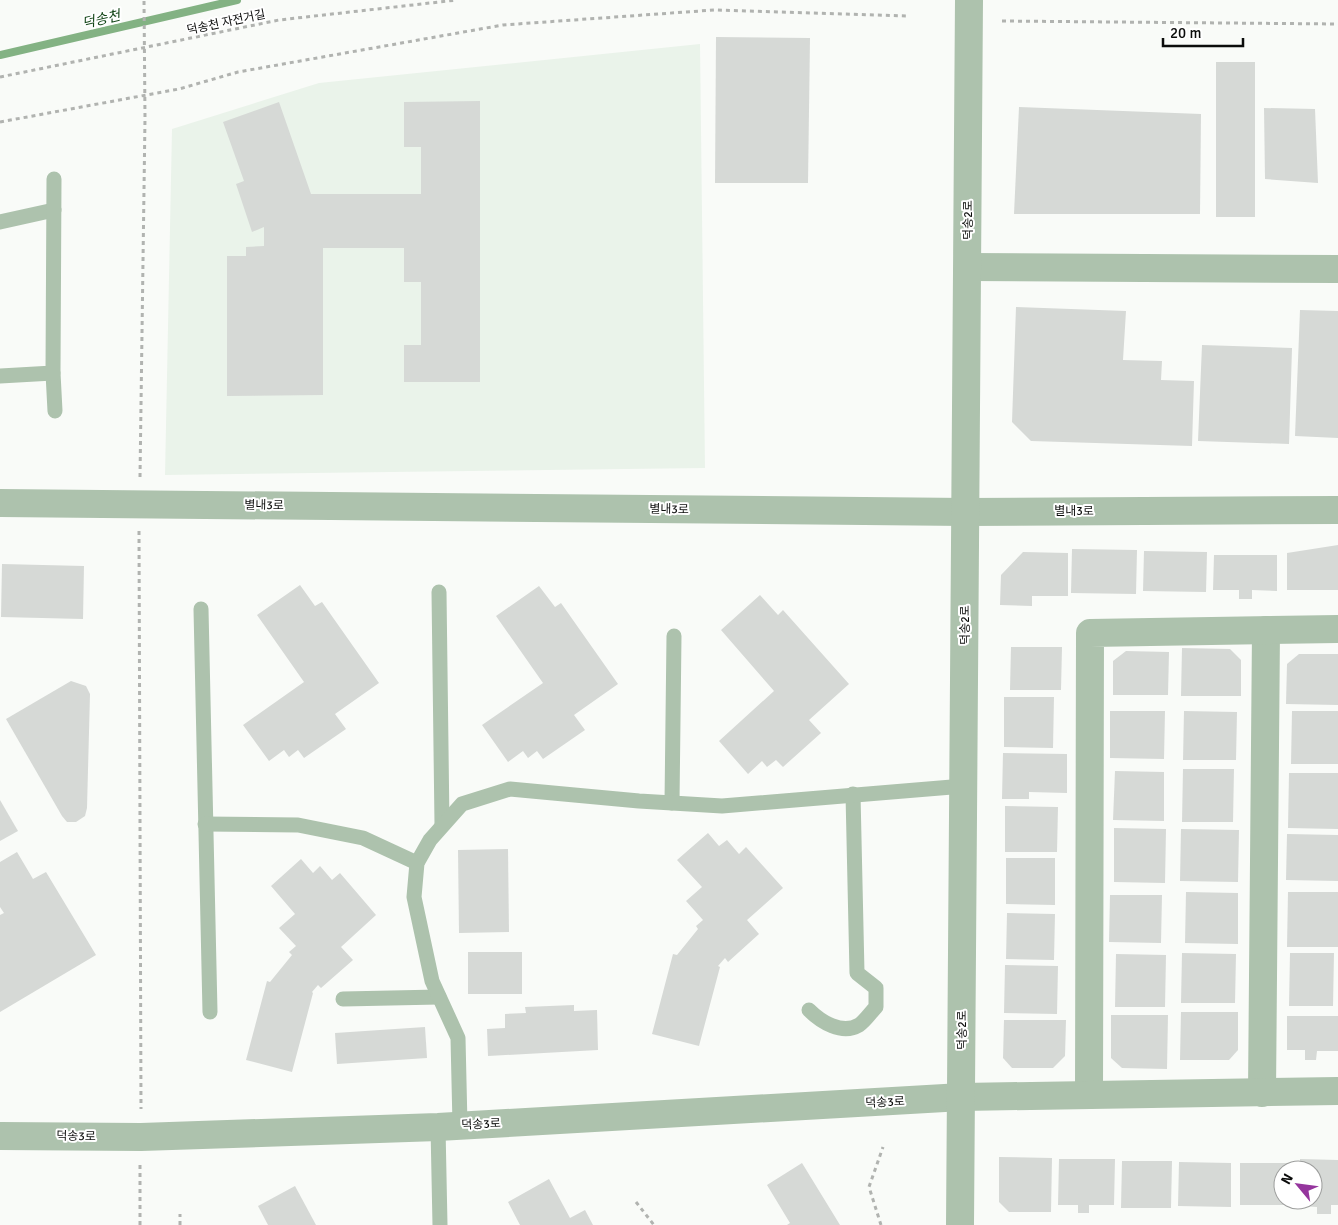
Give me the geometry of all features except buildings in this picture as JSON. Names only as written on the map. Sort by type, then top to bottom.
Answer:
[{"type":"street","name":"덕송2로","points":[[960,1225],[969,12]]},
{"type":"street","points":[[968,267],[1338,269]]},
{"type":"street","name":"별내3로","points":[[0,503],[966,512],[1338,510]]},
{"type":"street","points":[[1089,1095],[1090,633],[1338,628]]},
{"type":"street","points":[[1262,1093],[1266,630]]},
{"type":"street","name":"덕송3로","points":[[0,1136],[141,1137],[449,1126],[962,1097],[1338,1091]]},
{"type":"lane","points":[[54,178],[53,373],[55,411]]},
{"type":"lane","points":[[0,222],[54,210]]},
{"type":"lane","points":[[0,376],[53,373]]},
{"type":"lane","points":[[439,592],[442,825]]},
{"type":"lane","points":[[200,609],[210,1012]]},
{"type":"lane","points":[[672,803],[674,636]]},
{"type":"lane","points":[[440,1225],[458,1038],[432,981],[414,896],[417,863],[430,840],[462,804],[510,789],[722,806],[964,786]]},
{"type":"lane","points":[[809,1010],[820,1022],[842,1028],[859,1025],[876,1007],[876,988],[857,973],[853,794]]},
{"type":"lane","points":[[205,824],[298,826],[363,838],[417,863]]},
{"type":"lane","points":[[344,999],[439,997]]},
{"type":"path","points":[[140,1225],[139,504],[145,118],[144,0]]},
{"type":"path","name":"덕송천 자전거길","points":[[0,77],[279,20],[457,0]]},
{"type":"path","points":[[0,122],[179,89],[238,72],[502,25],[714,10],[907,16]]},
{"type":"path","points":[[1002,21],[1338,24]]},
{"type":"path","points":[[881,1225],[869,1187],[883,1147]]},
{"type":"path","points":[[636,1202],[654,1225]]},
{"type":"path","points":[[180,1214],[180,1225]]},
{"type":"shaded area","points":[[700,44],[705,468],[165,475],[172,129],[319,83]]},
{"type":"waterway","name":"덕송천","points":[[0,55],[237,0]]}]
